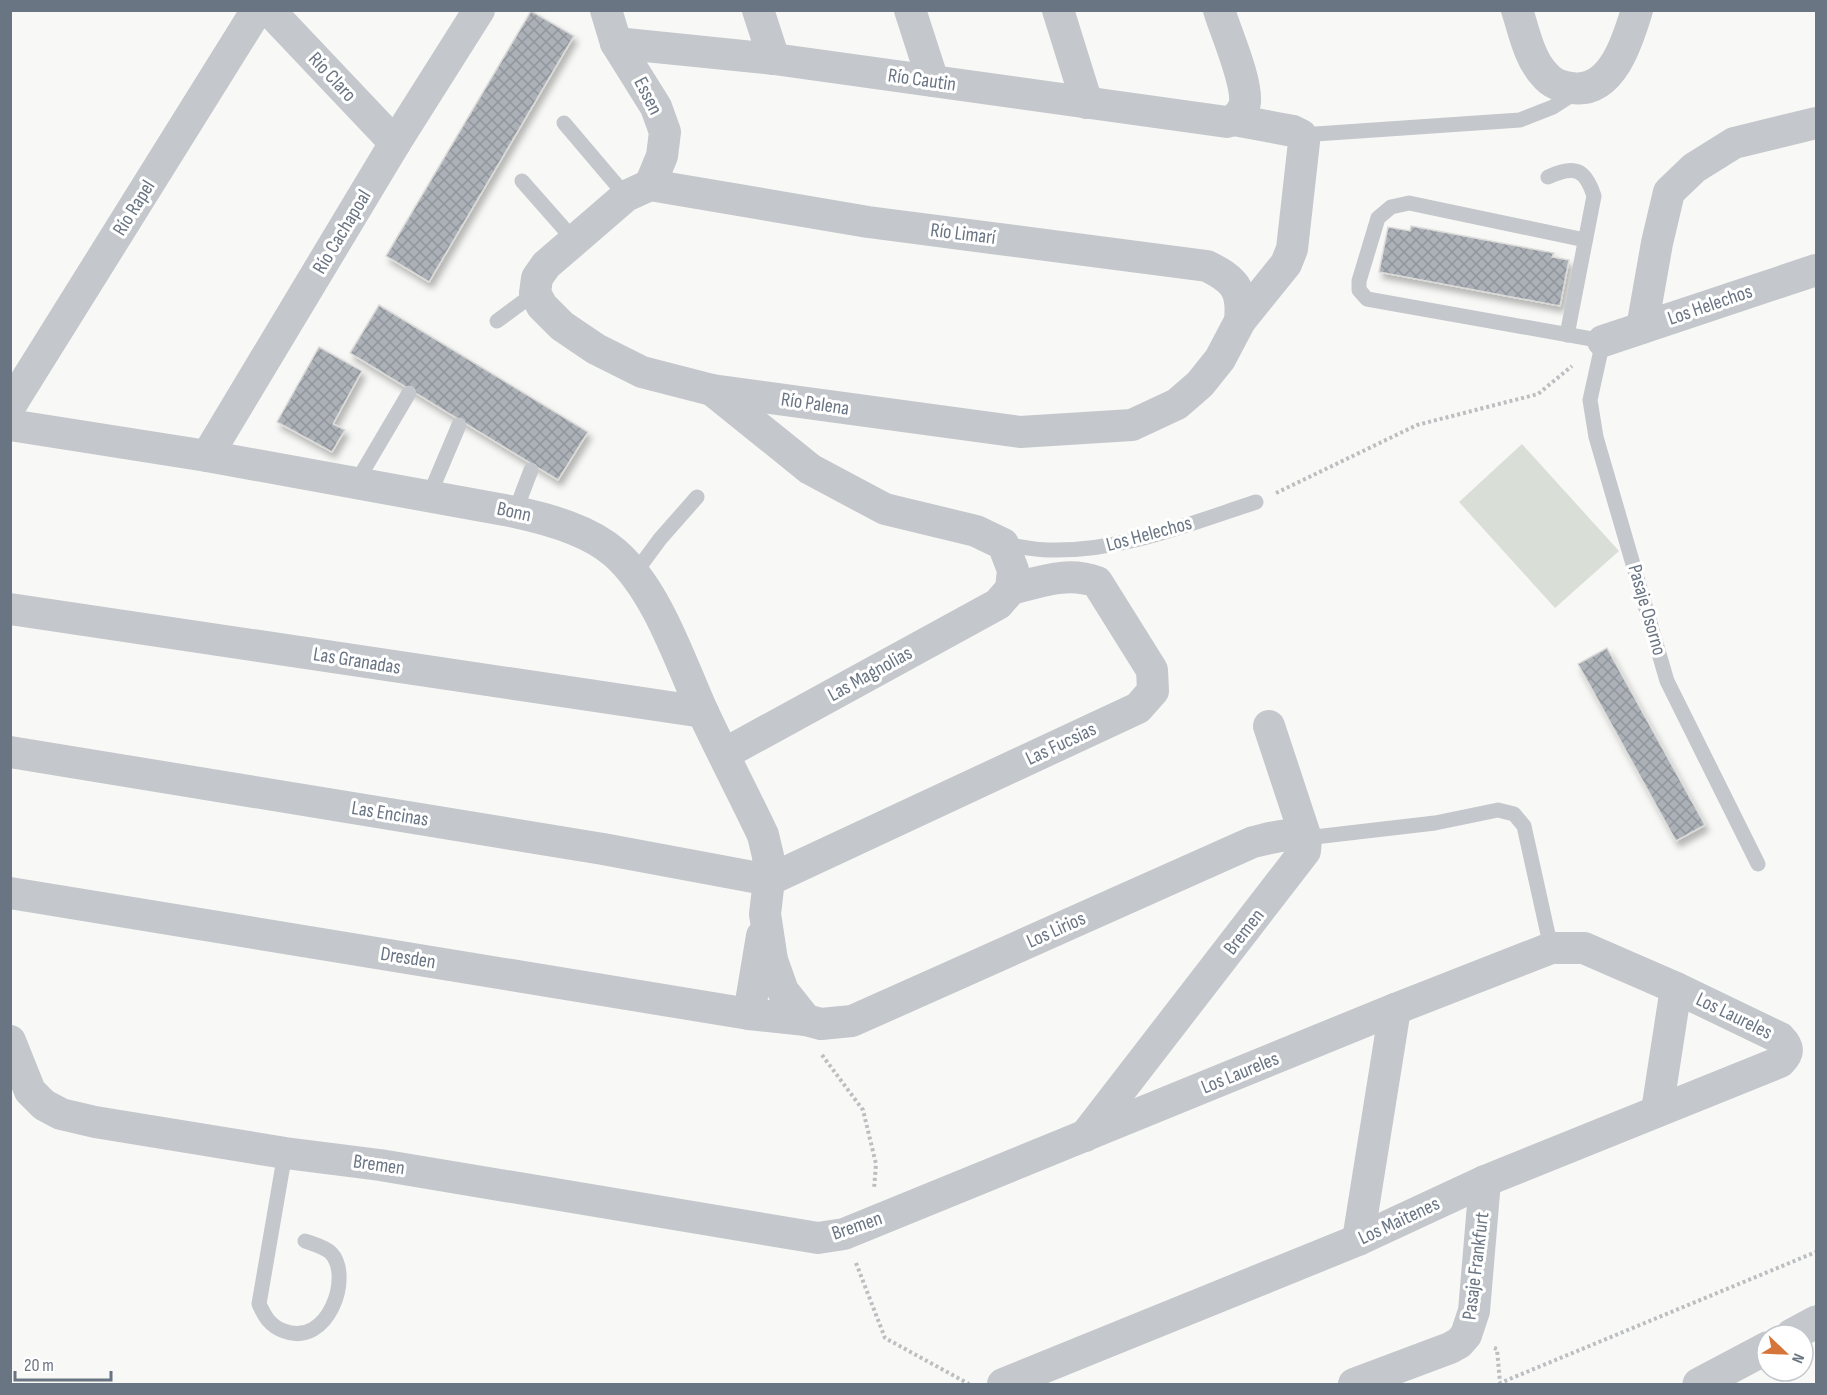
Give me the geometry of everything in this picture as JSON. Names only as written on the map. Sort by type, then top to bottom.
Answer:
[{"type":"street","name":"Río Claro","points":[[269,10],[395,143]]},
{"type":"street","name":"Río Cachapoal","points":[[207,456],[395,143],[479,10]]},
{"type":"street","name":"Essen","points":[[606,10],[616,43],[656,107],[665,132],[662,156],[638,190]]},
{"type":"street","points":[[758,10],[774,59]]},
{"type":"street","points":[[910,10],[933,81]]},
{"type":"street","points":[[1058,10],[1087,103]]},
{"type":"street","points":[[1219,10],[1243,86],[1245,104],[1231,121]]},
{"type":"street","points":[[1517,10],[1531,52],[1543,74],[1557,85],[1593,84],[1628,40],[1637,10]]},
{"type":"street","name":"Río Rapel","points":[[10,406],[243,17]]},
{"type":"street","name":"Río Cautin","points":[[616,43],[774,59],[1231,121],[1293,131],[1301,135]]},
{"type":"street","points":[[1642,328],[1669,192],[1694,168],[1734,143],[1816,123]]},
{"type":"street","name":"Río Palena","points":[[535,293],[542,306],[561,326],[596,349],[642,372],[712,390],[1020,432],[1132,425],[1177,404],[1200,384],[1220,359],[1240,321],[1278,276],[1292,249],[1304,142],[1301,135]]},
{"type":"street","points":[[535,293],[537,278],[546,265],[638,190]]},
{"type":"street","name":"Río Limarí","points":[[638,190],[1207,266],[1229,277],[1237,290],[1241,310],[1240,321]]},
{"type":"street","name":"Los Helechos","points":[[1603,341],[1816,270]]},
{"type":"street","points":[[712,390],[810,469],[885,509],[976,531],[1003,544],[1013,570],[1011,589]]},
{"type":"street","name":"Bonn","points":[[10,425],[207,456],[537,516],[586,534],[614,552],[635,573],[649,592],[703,712],[763,835],[768,856],[769,880],[749,1014]]},
{"type":"street","name":"Las Fucsias","points":[[769,880],[1138,708],[1153,691],[1152,670],[1097,582],[1084,577],[1069,576],[1011,589]]},
{"type":"street","name":"Las Magnolias","points":[[724,754],[998,604],[1011,589]]},
{"type":"street","name":"Las Granadas","points":[[10,609],[703,712]]},
{"type":"street","points":[[1269,726],[1306,838]]},
{"type":"street","name":"Las Encinas","points":[[10,752],[603,849],[769,880]]},
{"type":"street","name":"Los Lirios","points":[[806,1020],[821,1024],[852,1021],[1253,842],[1294,834],[1306,838]]},
{"type":"street","name":"Bremen","points":[[10,1041],[30,1090],[44,1105],[61,1114],[95,1122],[285,1153],[380,1165],[818,1238],[857,1228],[1084,1137],[1296,865],[1305,851],[1306,838]]},
{"type":"street","name":"Dresden","points":[[10,892],[749,1014],[806,1020]]},
{"type":"street","name":"Bonn","points":[[765,914],[772,960],[783,991],[806,1020]]},
{"type":"street","name":"Los Laureles","points":[[1084,1137],[1523,957],[1551,948],[1584,948],[1676,988],[1779,1038],[1786,1043],[1788,1050]]},
{"type":"street","name":"Los Laureles","points":[[1657,1111],[1676,988]]},
{"type":"street","points":[[1358,1240],[1395,1009]]},
{"type":"street","name":"Los Maitenes","points":[[1003,1384],[1358,1240],[1485,1181],[1780,1062],[1788,1050]]},
{"type":"street","name":"Pasaje Frankfurt","points":[[1354,1384],[1450,1348],[1460,1343],[1466,1335],[1474,1311],[1485,1181]]},
{"type":"street","points":[[1699,1384],[1755,1354]]},
{"type":"lane","points":[[1301,135],[1520,120],[1554,107],[1593,84]]},
{"type":"lane","points":[[564,123],[638,190]]},
{"type":"lane","points":[[1548,177],[1565,170],[1578,171],[1589,180],[1594,196],[1567,335]]},
{"type":"lane","points":[[522,181],[574,240]]},
{"type":"lane","points":[[1585,240],[1409,204],[1391,207],[1378,218],[1359,281],[1359,290],[1367,299],[1603,341]]},
{"type":"lane","points":[[497,321],[535,293]]},
{"type":"lane","name":"Pasaje Osorno","points":[[1603,341],[1590,400],[1596,437],[1667,681],[1758,864]]},
{"type":"lane","points":[[356,483],[409,393]]},
{"type":"lane","points":[[429,496],[459,424]]},
{"type":"lane","points":[[515,512],[531,470]]},
{"type":"lane","points":[[635,573],[660,539],[697,497]]},
{"type":"lane","name":"Los Helechos","points":[[1003,544],[1055,550],[1089,549],[1128,543],[1256,502]]},
{"type":"lane","points":[[1306,838],[1435,823],[1498,810],[1514,814],[1524,826],[1551,948]]},
{"type":"lane","points":[[285,1153],[259,1304],[266,1318],[278,1329],[293,1334],[303,1334],[317,1329],[330,1313],[336,1296],[338,1275],[336,1262],[330,1252],[305,1240]]},
{"type":"path","points":[[1256,502],[1417,425],[1538,394],[1603,341]]},
{"type":"path","points":[[806,1020],[819,1050],[862,1110],[876,1164],[857,1228],[885,1338],[969,1384]]},
{"type":"path","points":[[1466,1335],[1497,1349],[1500,1383],[1816,1252]]},
{"type":"shaded area","points":[[1522,444],[1619,551],[1555,608],[1459,502]]},
{"type":"building","points":[[531,11],[574,36],[429,282],[386,256]]},
{"type":"building","points":[[1411,226],[1554,253],[1552,257],[1569,260],[1560,306],[1379,272],[1388,227],[1410,231]]},
{"type":"building","points":[[379,305],[588,432],[558,480],[350,353]]},
{"type":"building","points":[[319,347],[362,371],[333,424],[345,430],[332,452],[277,422]]},
{"type":"building","points":[[1607,648],[1705,825],[1676,841],[1578,664]]}]
